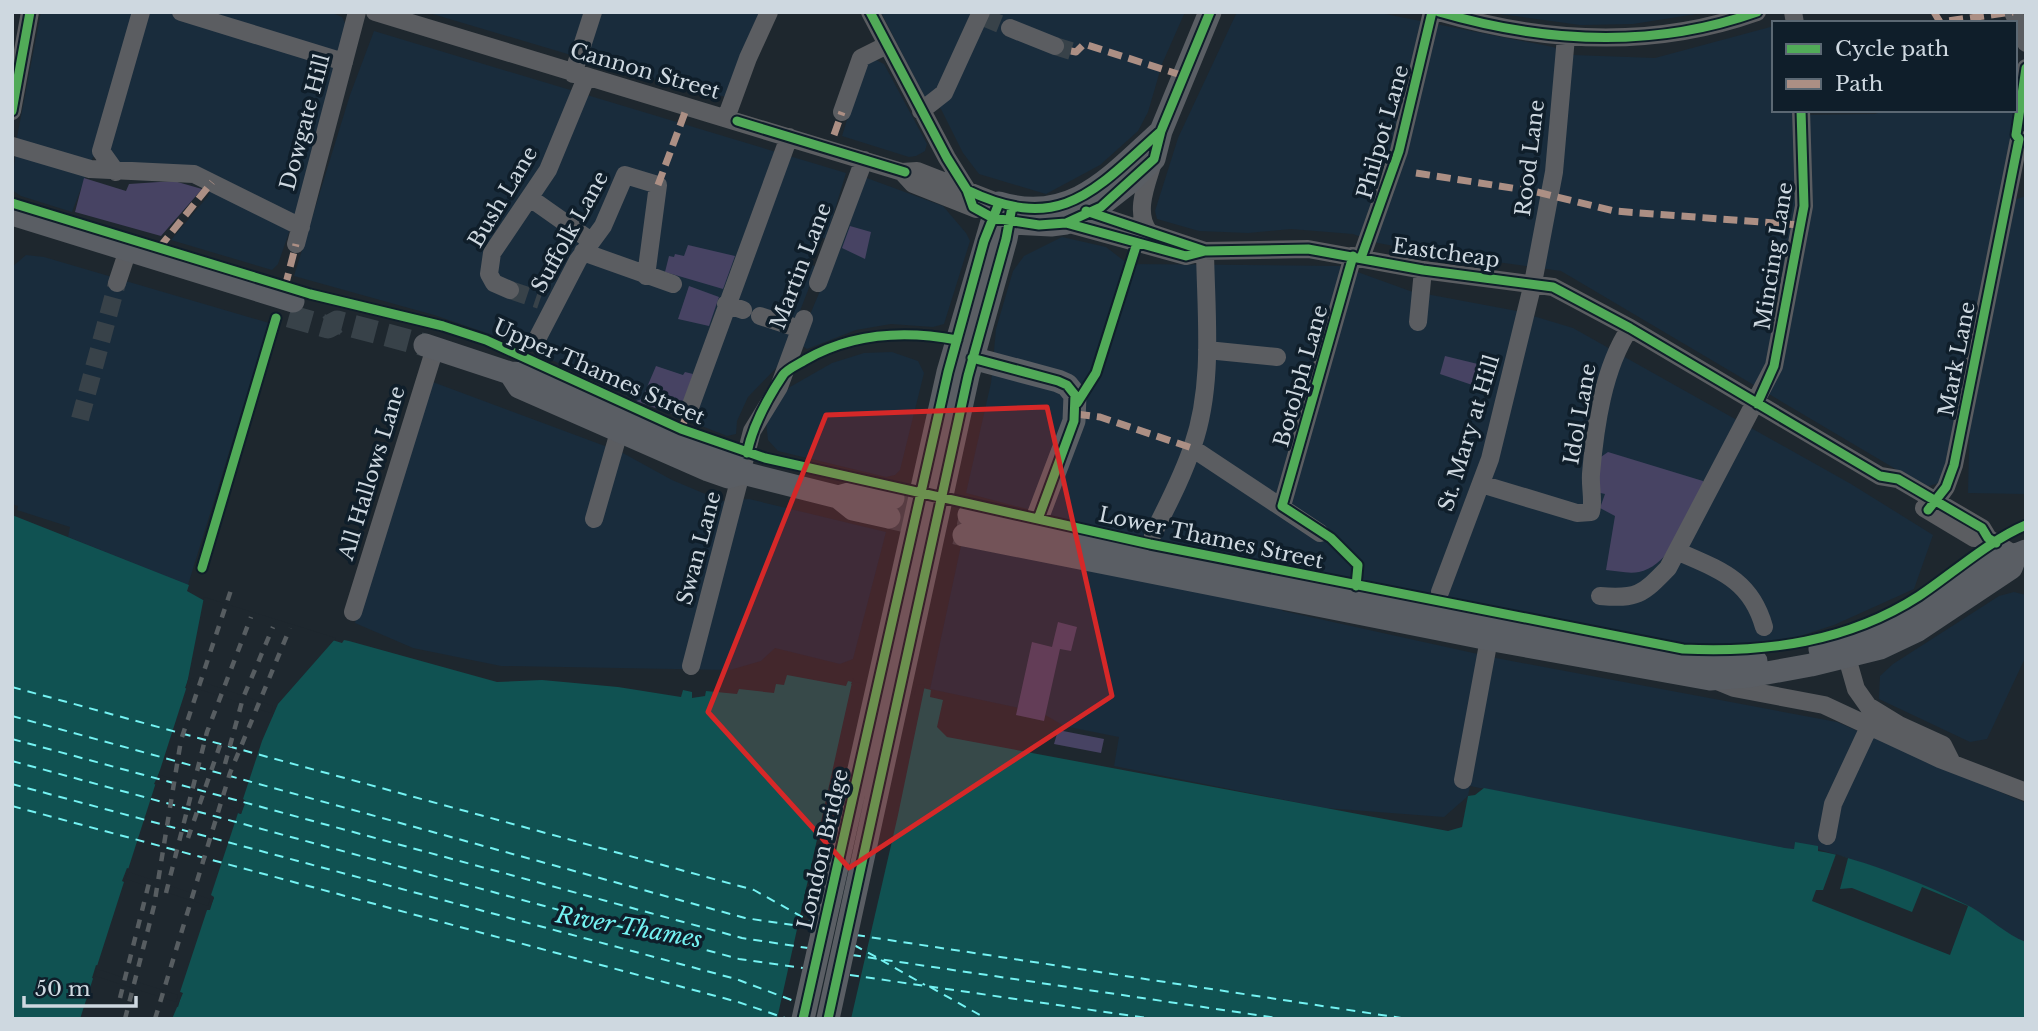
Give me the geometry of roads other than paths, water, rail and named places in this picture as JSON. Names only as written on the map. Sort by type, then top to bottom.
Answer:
[{"type":"main road","points":[[992,208],[1063,215],[1092,212],[1129,184],[1154,159],[1161,131],[1210,12]]},
{"type":"main road","points":[[1063,215],[1161,131]]},
{"type":"main road","points":[[888,688],[936,475],[972,358],[992,208]]},
{"type":"main road","points":[[936,475],[948,372],[992,208]]},
{"type":"main road","points":[[12,214],[123,265]]},
{"type":"main road","points":[[12,229],[123,265],[291,308]]},
{"type":"main road","name":"Upper Thames Street","points":[[430,346],[510,373],[525,374],[734,461],[743,473]]},
{"type":"main road","points":[[972,358],[1058,381],[1067,385],[1075,395],[1074,421],[1030,540]]},
{"type":"main road","name":"Upper Thames Street","points":[[510,373],[519,387],[728,477],[743,473],[838,497],[859,491],[891,508]]},
{"type":"main road","name":"Lower Thames Street","points":[[966,525],[1489,639],[1710,679]]},
{"type":"main road","name":"Lower Thames Street","points":[[1030,540],[1673,657],[1747,662],[1845,651]]},
{"type":"main road","points":[[1710,679],[1750,676],[1845,651],[1896,642],[2011,568],[2021,553]]},
{"type":"main road","name":"London Bridge","points":[[803,1019],[888,688]]},
{"type":"main road","name":"London Bridge","points":[[828,1019],[888,688]]},
{"type":"street","points":[[12,111],[30,12]]},
{"type":"street","points":[[116,172],[101,151],[141,12]]},
{"type":"street","points":[[181,12],[344,62]]},
{"type":"street","name":"Dowgate Hill","points":[[116,172],[194,174],[299,235],[357,12]]},
{"type":"street","name":"Cannon Street","points":[[375,12],[902,173],[916,171],[992,208]]},
{"type":"street","name":"Bush Lane","points":[[510,290],[494,283],[489,274],[492,253],[553,159],[580,76],[593,12]]},
{"type":"street","points":[[726,118],[748,58],[769,12]]},
{"type":"street","points":[[870,12],[885,46],[921,111],[992,208]]},
{"type":"street","points":[[1441,13],[1566,37],[1643,38],[1704,20],[1757,12]]},
{"type":"street","name":"Philpot Lane","points":[[1357,257],[1399,151],[1441,13]]},
{"type":"street","points":[[921,111],[944,93],[981,15]]},
{"type":"street","points":[[2017,22],[2026,43]]},
{"type":"street","points":[[1010,28],[1055,46]]},
{"type":"street","name":"Rood Lane","points":[[1533,284],[1554,172],[1566,37]]},
{"type":"street","points":[[842,112],[861,58],[885,46]]},
{"type":"street","points":[[2023,88],[2026,68]]},
{"type":"street","name":"Mincing Lane","points":[[1600,596],[1633,598],[1668,569],[1757,404],[1774,366],[1804,206],[1801,112]]},
{"type":"street","points":[[688,413],[735,307],[789,137]]},
{"type":"street","name":"Mark Lane","points":[[1936,501],[1947,487],[1954,465],[2017,191],[2019,139]]},
{"type":"street","points":[[12,146],[90,169],[116,172]]},
{"type":"street","points":[[1149,232],[1143,224],[1141,214],[1154,159]]},
{"type":"street","name":"Martin Lane","points":[[818,283],[864,160]]},
{"type":"street","name":"Suffolk Lane","points":[[537,339],[547,304],[603,226],[625,175],[658,185],[646,276]]},
{"type":"street","points":[[530,198],[587,246],[646,276],[673,284]]},
{"type":"street","name":"Eastcheap","points":[[1092,212],[1205,251]]},
{"type":"street","name":"Eastcheap","points":[[1063,215],[1186,256],[1205,251],[1308,249],[1423,270],[1533,284],[1572,295],[1880,476]]},
{"type":"street","points":[[1153,534],[1192,447],[1203,396],[1207,350],[1205,251]]},
{"type":"street","name":"Botolph Lane","points":[[1282,506],[1357,257]]},
{"type":"street","points":[[1418,321],[1423,270]]},
{"type":"street","name":"St. Mary at Hill","points":[[1440,592],[1481,484],[1510,381],[1533,284]]},
{"type":"street","name":"Martin Lane","points":[[743,473],[756,421],[779,387],[802,324],[760,316]]},
{"type":"street","name":"Idol Lane","points":[[1481,484],[1577,513],[1591,512],[1591,472],[1614,353],[1630,328]]},
{"type":"street","name":"All Hallows Lane","points":[[353,612],[430,346]]},
{"type":"street","points":[[1207,350],[1278,357]]},
{"type":"street","points":[[594,519],[619,432]]},
{"type":"street","points":[[1192,447],[1320,533]]},
{"type":"street","name":"Swan Lane","points":[[691,666],[702,636],[743,473]]},
{"type":"street","points":[[1880,476],[1898,479],[1936,501],[1982,528],[1987,538]]},
{"type":"street","points":[[1880,476],[1892,489],[1974,538],[1987,538],[2021,553]]},
{"type":"street","points":[[1679,552],[1723,572],[1749,592],[1764,627]]},
{"type":"street","points":[[1463,780],[1489,639]]},
{"type":"street","name":"Lower Thames Street","points":[[1845,651],[1856,689],[1868,706],[1899,725],[1943,745],[1951,761]]},
{"type":"street","name":"Lower Thames Street","points":[[1710,679],[1734,688],[1824,705],[1869,727],[2026,792]]},
{"type":"street","points":[[1827,836],[1832,804],[1869,727]]},
{"type":"water","name":"River Thames","points":[[12,515],[189,585],[187,591],[203,600],[342,643],[344,640],[349,641],[497,682],[542,680],[618,687],[681,697],[683,690],[692,692],[692,698],[705,696],[706,691],[737,694],[739,689],[774,693],[776,684],[784,685],[787,675],[846,686],[848,681],[852,682],[851,684],[916,699],[919,687],[931,690],[930,697],[943,700],[937,727],[947,737],[1448,831],[1462,827],[1468,796],[1475,795],[1484,788],[1785,848],[1794,849],[1795,842],[1818,846],[1818,851],[1875,867],[1955,899],[2026,942],[2026,1019],[12,1019]],"holes":[[[190,674],[277,704],[272,717],[185,688]],[[160,771],[245,801],[241,814],[154,784]],[[127,868],[214,898],[209,910],[122,881]],[[96,965],[182,993],[178,1007],[92,978]]]},
{"type":"tunnel","points":[[983,17],[1010,28]]},
{"type":"tunnel","points":[[1055,46],[1071,51]]},
{"type":"tunnel","points":[[80,419],[117,283]]},
{"type":"tunnel","points":[[510,290],[540,300]]},
{"type":"tunnel","points":[[289,316],[328,327],[337,322],[425,345]]},
{"type":"tunnel","points":[[893,498],[969,515]]},
{"type":"tunnel","points":[[889,517],[964,535]]},
{"type":"railway","points":[[125,1019],[154,906],[181,740],[231,590]]},
{"type":"railway","points":[[166,893],[207,732],[251,617]]},
{"type":"railway","points":[[225,764],[243,698],[273,627]]},
{"type":"railway","points":[[155,1019],[230,773],[290,628]]},
{"type":"railway","points":[[188,838],[220,745]]},
{"type":"railway","points":[[120,998],[149,883]]}]
